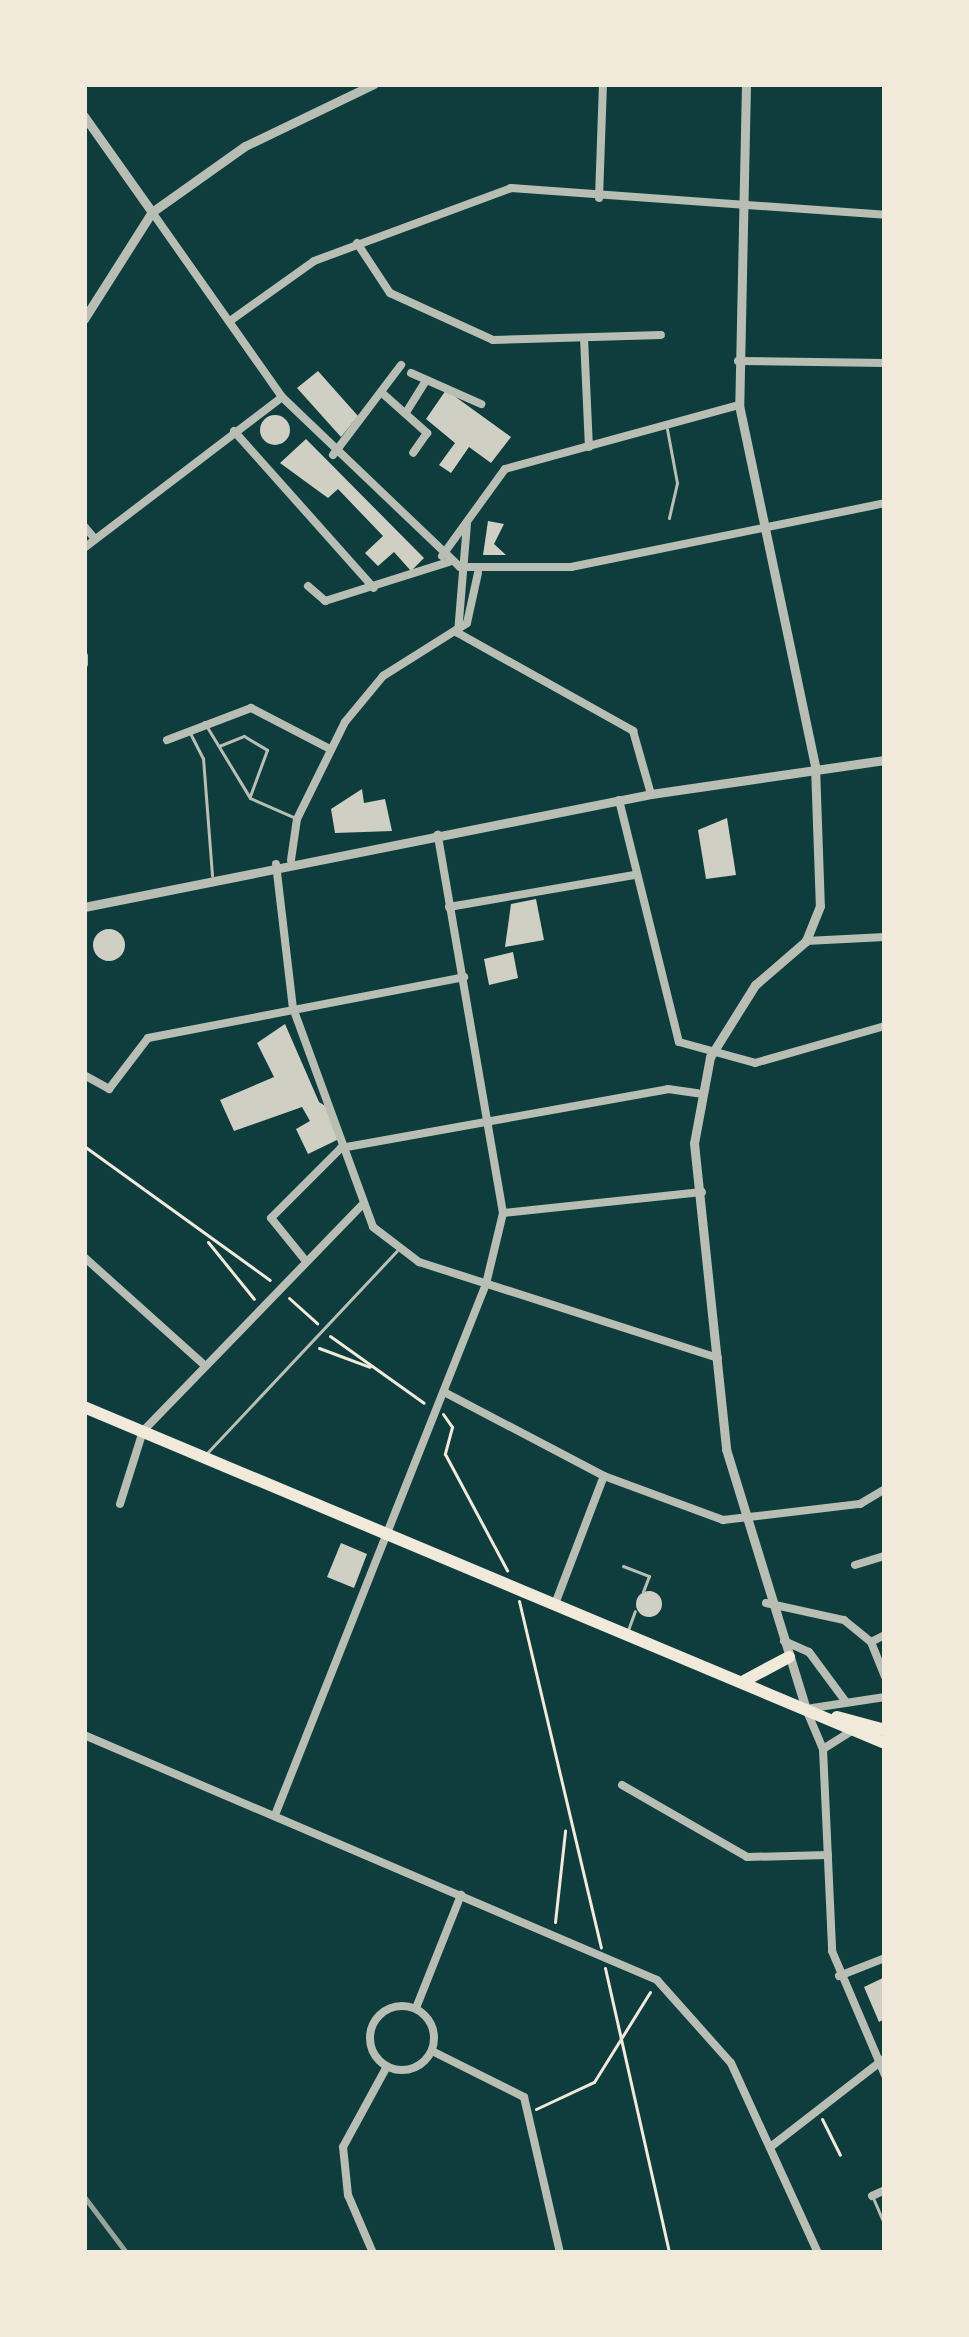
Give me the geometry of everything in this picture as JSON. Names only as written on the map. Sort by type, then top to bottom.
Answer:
[{"type":"main road","points":[[84,1406],[885,1743]]},
{"type":"main road","points":[[743,1682],[788,1657]]},
{"type":"main road","points":[[806,1709],[885,1730]]},
{"type":"street","points":[[84,320],[152,212],[245,146],[374,84]]},
{"type":"street","points":[[598,198],[603,84]]},
{"type":"street","points":[[746,84],[739,405],[815,766],[820,906],[806,941],[755,985],[710,1057],[698,1093],[702,1192],[742,1523],[766,1603],[823,1749],[839,1976],[885,2075]]},
{"type":"street","points":[[84,116],[282,397],[333,455],[460,567],[478,573],[572,567],[885,503]]},
{"type":"street","points":[[230,321],[357,243],[512,188],[743,213],[885,215]]},
{"type":"street","points":[[357,243],[390,292],[493,340],[661,335]]},
{"type":"street","points":[[584,338],[589,447]]},
{"type":"street","points":[[738,361],[885,363]]},
{"type":"street","points":[[333,455],[401,365]]},
{"type":"street","points":[[411,374],[481,404]]},
{"type":"street","points":[[407,411],[425,382]]},
{"type":"street","points":[[382,392],[427,433],[413,453]]},
{"type":"street","points":[[84,548],[282,397]]},
{"type":"street","points":[[308,586],[325,601],[374,588],[446,559],[468,517],[505,469],[667,429],[739,405]]},
{"type":"street","points":[[234,431],[374,588]]},
{"type":"street","points":[[458,632],[460,567],[468,517]]},
{"type":"street","points":[[84,526],[94,539]]},
{"type":"street","points":[[291,860],[297,819],[330,749],[383,676],[458,632],[478,573]]},
{"type":"street","points":[[458,632],[633,731],[651,794]]},
{"type":"street","points":[[166,740],[203,722],[251,708],[330,749]]},
{"type":"street","points":[[84,907],[291,860],[815,766],[885,760]]},
{"type":"street","points":[[620,800],[672,1031],[710,1057],[754,1063],[885,1026]]},
{"type":"street","points":[[275,1815],[486,1284],[502,1214],[490,1119],[438,835]]},
{"type":"street","points":[[276,865],[293,1008],[351,1144],[362,1205],[398,1250],[486,1284],[720,1358]]},
{"type":"street","points":[[449,907],[634,875]]},
{"type":"street","points":[[806,941],[885,938]]},
{"type":"street","points":[[84,1075],[109,1089],[148,1038],[464,976]]},
{"type":"street","points":[[305,1260],[271,1218],[351,1144],[490,1119],[698,1093]]},
{"type":"street","points":[[502,1214],[702,1192]]},
{"type":"street","points":[[120,1504],[142,1431],[202,1363],[362,1205]]},
{"type":"street","points":[[84,1257],[202,1363]]},
{"type":"street","points":[[444,1393],[604,1476],[742,1523],[860,1504],[885,1489]]},
{"type":"street","points":[[552,1602],[604,1476]]},
{"type":"street","points":[[854,1564],[885,1556]]},
{"type":"street","points":[[766,1603],[816,1606],[871,1642],[885,1677]]},
{"type":"street","points":[[871,1642],[885,1635]]},
{"type":"street","points":[[782,1640],[809,1652],[846,1702]]},
{"type":"street","points":[[806,1709],[885,1697]]},
{"type":"street","points":[[823,1749],[854,1731]]},
{"type":"street","points":[[84,1735],[657,1980],[702,2020],[773,2145],[818,2253]]},
{"type":"street","points":[[622,1785],[748,1857],[828,1855]]},
{"type":"street","points":[[416,2008],[461,1895]]},
{"type":"street","points":[[839,1976],[885,1958]]},
{"type":"street","points":[[374,2253],[348,2195],[343,2147],[386,2068],[372,2026],[393,2007],[416,2008],[431,2023],[432,2051],[418,2067],[386,2068]]},
{"type":"street","points":[[432,2051],[514,2086],[527,2113],[560,2253]]},
{"type":"street","points":[[773,2145],[881,2060]]},
{"type":"street","points":[[872,2196],[885,2190]]},
{"type":"lane","points":[[667,429],[676,483],[668,518]]},
{"type":"lane","points":[[203,722],[250,798],[297,819]]},
{"type":"lane","points":[[188,729],[202,758],[212,877]]},
{"type":"lane","points":[[218,747],[244,736],[267,750],[250,798]]},
{"type":"lane","points":[[204,1457],[310,1338],[398,1250]]},
{"type":"lane","points":[[623,1566],[650,1576],[643,1592]]},
{"type":"lane","points":[[627,1632],[635,1611]]},
{"type":"lane","points":[[872,2196],[885,2226]]},
{"type":"path","points":[[84,1146],[207,1241],[270,1280]]},
{"type":"path","points":[[207,1241],[260,1305]]},
{"type":"path","points":[[288,1297],[317,1323]]},
{"type":"path","points":[[329,1335],[437,1409],[452,1427],[445,1454],[498,1546]]},
{"type":"path","points":[[310,1338],[339,1363],[371,1367]]},
{"type":"path","points":[[555,1935],[566,1829]]},
{"type":"path","points":[[527,2113],[594,2082],[657,1980]]},
{"type":"path","points":[[819,2111],[840,2155]]},
{"type":"building","points":[[318,371],[358,416],[341,437],[297,388]]},
{"type":"building","points":[[446,390],[511,437],[491,463],[469,447],[451,473],[439,465],[455,443],[426,419]]},
{"type":"building","points":[[275,415],[286,419],[290,430],[286,441],[275,445],[264,441],[260,430],[264,419]]},
{"type":"building","points":[[306,439],[424,558],[411,571],[394,552],[378,566],[365,553],[383,536],[338,489],[328,498],[280,463]]},
{"type":"building","points":[[488,521],[504,524],[494,544],[506,555],[483,555]]},
{"type":"building","points":[[362,789],[364,803],[385,799],[392,831],[335,833],[331,809]]},
{"type":"building","points":[[727,818],[736,875],[706,879],[698,830]]},
{"type":"building","points":[[536,899],[544,940],[505,947],[511,904]]},
{"type":"building","points":[[109,929],[120,934],[125,945],[120,956],[109,961],[98,956],[93,945],[98,934]]},
{"type":"building","points":[[513,952],[518,978],[489,985],[484,959]]},
{"type":"building","points":[[285,1024],[319,1102],[335,1112],[339,1139],[308,1154],[296,1129],[310,1121],[302,1107],[234,1131],[220,1100],[274,1077],[257,1043]]},
{"type":"building","points":[[341,1543],[367,1554],[354,1588],[327,1577]]},
{"type":"building","points":[[649,1591],[662,1604],[649,1617],[636,1604]]},
{"type":"building","points":[[885,1977],[885,2019],[879,2022],[864,1987]]},
{"type":"railway","points":[[84,2196],[127,2253]]}]
